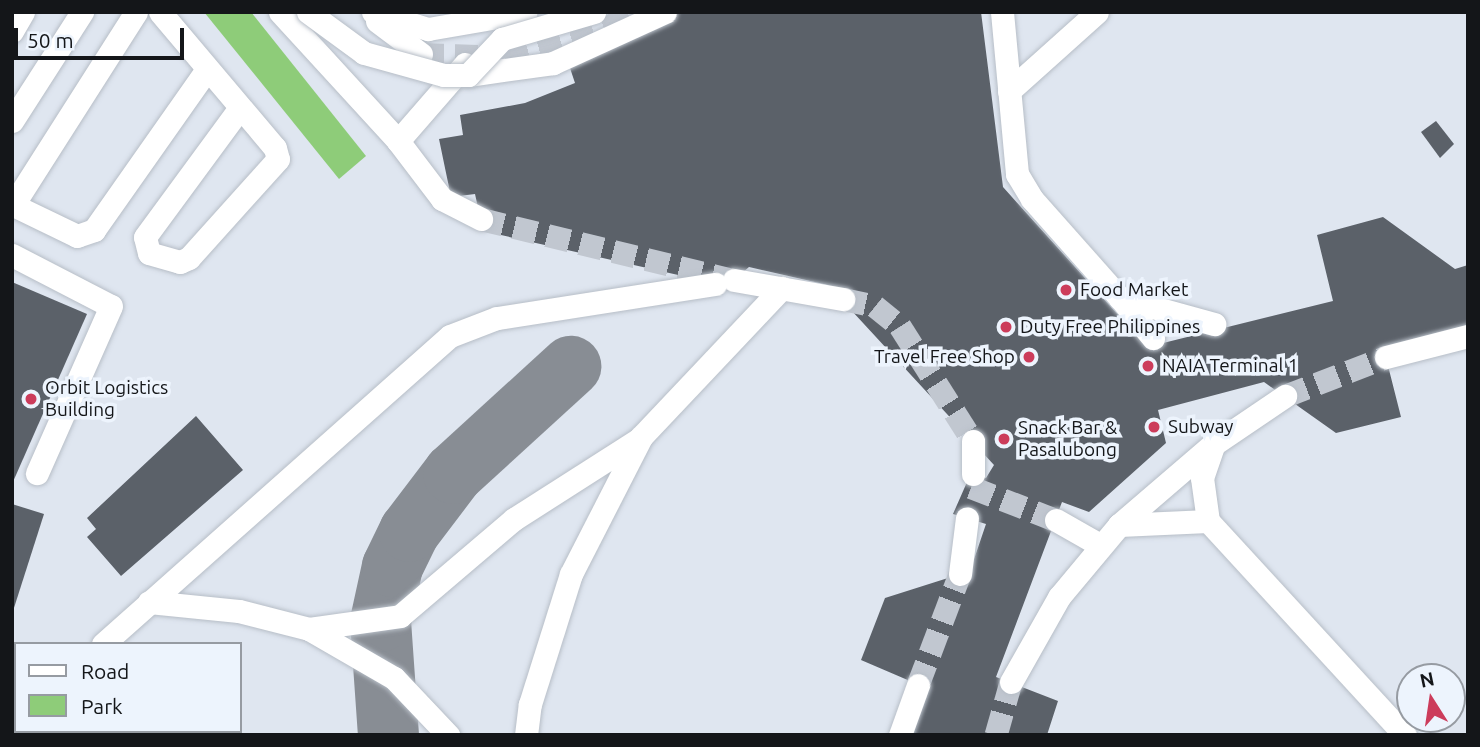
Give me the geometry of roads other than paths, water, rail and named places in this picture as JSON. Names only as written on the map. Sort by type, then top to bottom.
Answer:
[{"type":"street","points":[[12,31],[23,12]]},
{"type":"street","points":[[12,121],[82,12]]},
{"type":"street","points":[[136,12],[13,205],[77,236],[94,230],[207,69]]},
{"type":"street","points":[[160,12],[239,109],[275,148],[273,170],[190,258],[180,262],[149,253],[145,237],[239,109]]},
{"type":"street","points":[[280,12],[398,141],[442,199],[481,219]]},
{"type":"street","points":[[309,12],[390,64],[469,66],[553,63],[665,12]]},
{"type":"street","points":[[367,12],[421,54]]},
{"type":"street","points":[[373,12],[428,29],[526,12]]},
{"type":"street","points":[[398,141],[469,66],[502,39],[594,12]]},
{"type":"street","points":[[1002,12],[1017,174],[1153,338]]},
{"type":"street","points":[[1009,91],[1097,12]]},
{"type":"street","points":[[12,255],[111,306],[37,473]]},
{"type":"street","points":[[105,642],[450,335],[497,318],[725,282],[782,288],[843,299]]},
{"type":"street","points":[[309,629],[400,615],[514,519],[642,437],[782,288]]},
{"type":"street","points":[[1120,298],[1214,324]]},
{"type":"street","points":[[1385,358],[1468,337]]},
{"type":"street","points":[[1011,682],[1037,631],[1098,544],[1214,444],[1285,397]]},
{"type":"street","points":[[526,735],[530,704],[571,574],[642,437]]},
{"type":"street","points":[[973,441],[973,474]]},
{"type":"street","points":[[1214,444],[1202,478],[1208,521],[1405,735]]},
{"type":"street","points":[[960,574],[967,518]]},
{"type":"street","points":[[1056,520],[1098,544]]},
{"type":"street","points":[[1119,525],[1208,521]]},
{"type":"street","points":[[149,602],[239,611],[309,629],[394,678],[448,735]]},
{"type":"street","points":[[900,735],[918,685]]},
{"type":"tunnel","points":[[421,54],[506,57],[609,27],[632,12]]},
{"type":"tunnel","points":[[481,219],[734,280]]},
{"type":"tunnel","points":[[843,299],[875,306],[900,326],[973,441]]},
{"type":"tunnel","points":[[1285,396],[1386,357]]},
{"type":"tunnel","points":[[971,487],[1056,520]]},
{"type":"tunnel","points":[[918,685],[960,574]]},
{"type":"tunnel","points":[[996,735],[1011,682]]},
{"type":"place","name":"Food Market","points":[[1066,290]]},
{"type":"place","name":"Duty Free Philippines","points":[[1006,327]]},
{"type":"place","name":"Travel Free Shop","points":[[1029,357]]},
{"type":"place","name":"NAIA Terminal 1","points":[[1148,366]]},
{"type":"place","name":"Orbit Logistics Building","points":[[31,399]]},
{"type":"place","name":"Subway","points":[[1154,427]]},
{"type":"place","name":"Snack Bar & Pasalubong","points":[[1004,439]]}]
